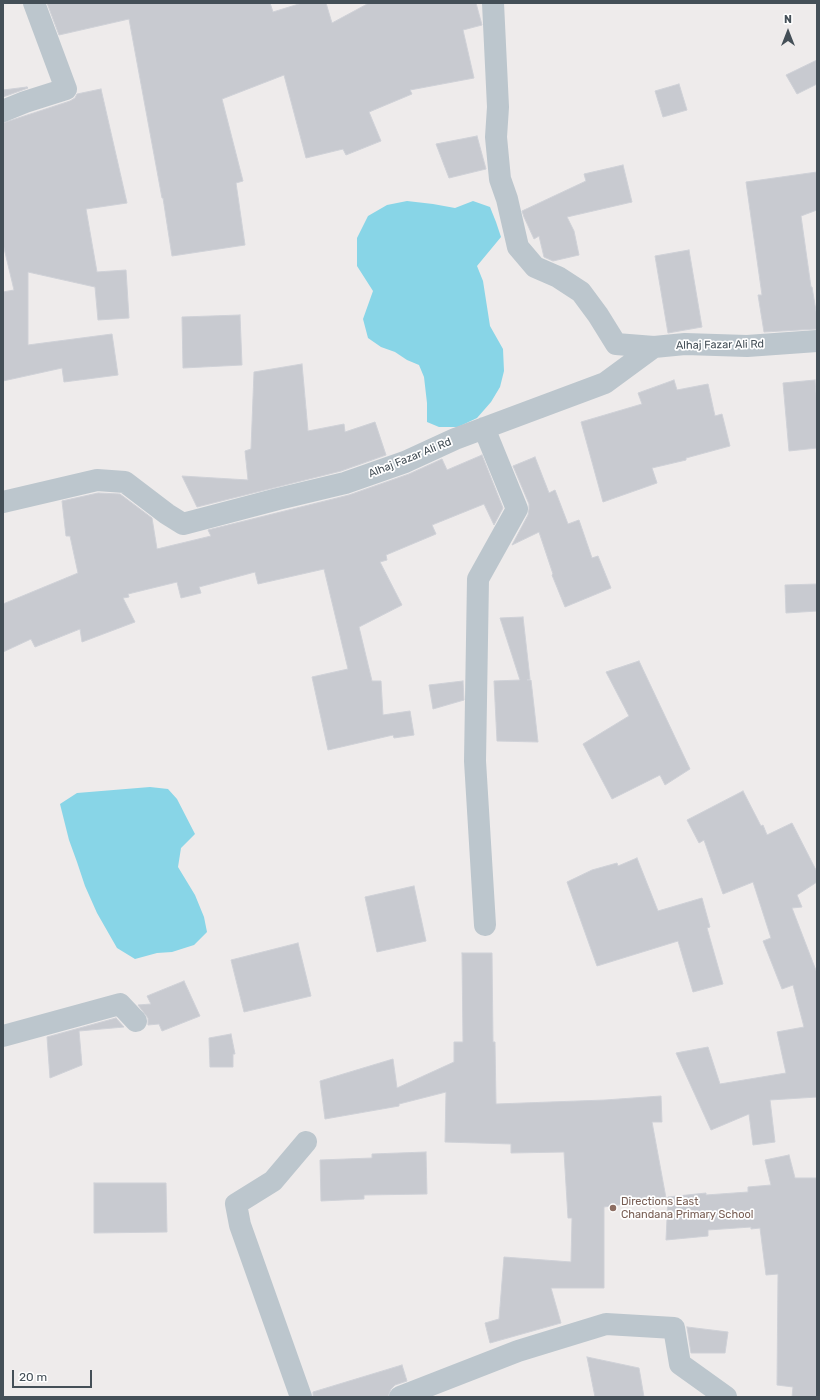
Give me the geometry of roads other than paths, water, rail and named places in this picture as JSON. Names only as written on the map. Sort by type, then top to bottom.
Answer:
[{"type":"street","points":[[3,111],[25,102],[66,89],[34,3]]},
{"type":"street","points":[[493,3],[498,107],[496,137],[500,179],[507,199],[518,247],[535,267],[558,277],[581,292],[616,344],[654,347]]},
{"type":"street","name":"Alhaj Fazar Ali Rd","points":[[3,502],[97,480],[125,482],[167,514],[183,524],[345,483],[405,462],[455,439],[605,383],[654,347],[685,344],[747,346],[817,341]]},
{"type":"street","points":[[484,428],[517,509],[478,579],[475,761],[485,925]]},
{"type":"street","points":[[3,1036],[120,1004],[136,1021]]},
{"type":"street","points":[[301,1397],[240,1225],[236,1204],[273,1181],[306,1142]]},
{"type":"street","points":[[400,1397],[518,1350],[606,1324],[674,1328],[680,1364],[726,1397]]},
{"type":"water","points":[[407,201],[455,208],[473,201],[490,207],[501,237],[477,266],[483,281],[490,326],[503,349],[504,371],[500,387],[491,402],[477,418],[458,427],[439,427],[427,422],[427,403],[424,377],[419,365],[407,360],[395,352],[381,347],[368,338],[363,319],[373,291],[357,266],[357,238],[368,216],[387,205]]},
{"type":"water","points":[[150,787],[168,789],[177,799],[195,834],[181,848],[178,867],[195,895],[204,917],[207,932],[194,945],[172,952],[157,953],[135,959],[117,948],[97,913],[85,886],[69,840],[60,804],[77,793]]},
{"type":"place","name":"Directions East Chandana Primary School","points":[[613,1208]]}]
